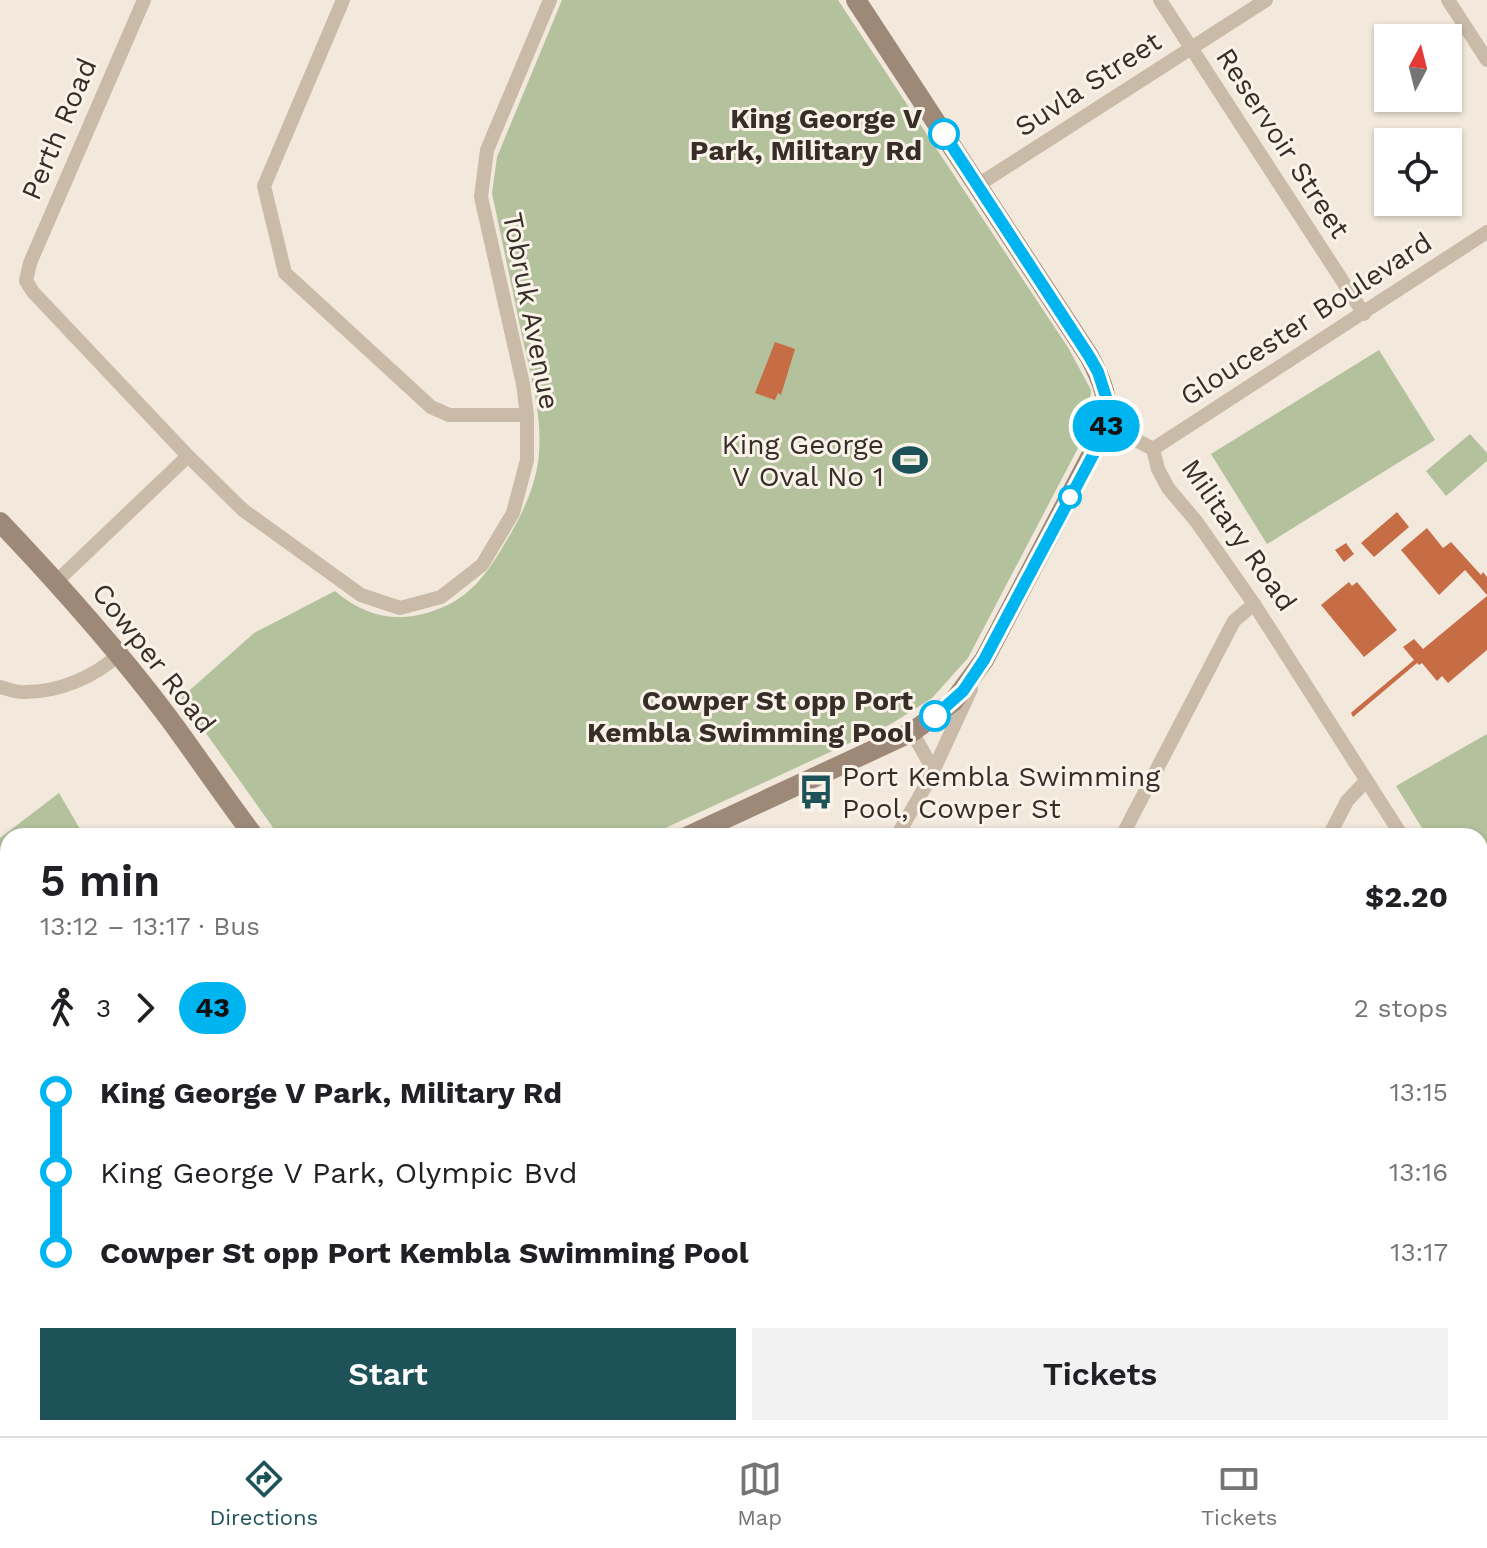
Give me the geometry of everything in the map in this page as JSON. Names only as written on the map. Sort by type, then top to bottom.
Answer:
[{"type":"main road","points":[[705,828],[912,732],[953,702],[984,660],[1086,471],[1108,415],[1107,400],[1098,372],[856,0]]},
{"type":"main road","name":"Cowper Road","points":[[0,522],[57,581],[119,654],[248,828]]},
{"type":"street","name":"Perth Road","points":[[26,281],[30,263],[144,0]]},
{"type":"street","points":[[343,0],[264,186],[285,273],[431,407],[449,415],[527,415]]},
{"type":"street","name":"Tobruk Avenue","points":[[26,281],[188,456],[243,510],[361,595],[400,608],[441,597],[482,565],[513,513],[527,460],[523,384],[481,197],[487,150],[550,0]]},
{"type":"street","name":"Reservoir Street","points":[[1160,0],[1364,314]]},
{"type":"street","name":"Suvla Street","points":[[978,185],[1266,0]]},
{"type":"street","points":[[1448,0],[1487,60]]},
{"type":"street","name":"Gloucester Boulevard","points":[[1153,449],[1487,232]]},
{"type":"street","name":"Military Road","points":[[1105,429],[1153,449],[1158,469],[1168,488],[1196,521],[1254,604],[1397,828]]},
{"type":"street","points":[[57,581],[188,456]]},
{"type":"street","points":[[1126,828],[1234,621],[1254,604]]},
{"type":"street","points":[[0,687],[24,693],[69,685],[103,670],[119,654]]},
{"type":"street","points":[[902,828],[930,778],[984,660]]},
{"type":"street","points":[[912,732],[930,764],[930,778]]},
{"type":"street","points":[[1333,828],[1347,801],[1366,781]]},
{"type":"green space","points":[[562,0],[838,0],[1069,349],[1091,390],[1088,429],[968,658],[932,698],[891,724],[665,828],[273,828],[181,698],[254,633],[335,591],[360,608],[386,616],[413,616],[451,603],[483,577],[529,497],[538,462],[538,414],[492,193],[497,157]]},
{"type":"green space","points":[[1379,350],[1435,440],[1267,544],[1211,454]]},
{"type":"green space","points":[[1470,434],[1487,453],[1487,461],[1446,496],[1426,471]]},
{"type":"green space","points":[[1487,734],[1487,828],[1422,828],[1396,786]]},
{"type":"green space","points":[[59,793],[79,828],[13,828]]},
{"type":"building","points":[[775,342],[795,349],[781,395],[778,393],[775,400],[755,393]]},
{"type":"building","points":[[1397,512],[1409,527],[1374,557],[1361,543]]},
{"type":"building","points":[[1427,528],[1443,548],[1451,542],[1481,575],[1483,572],[1487,577],[1487,595],[1465,570],[1439,595],[1401,550]]},
{"type":"building","points":[[1346,543],[1354,554],[1344,562],[1335,550]]},
{"type":"building","points":[[1349,582],[1352,586],[1357,582],[1397,630],[1364,657],[1321,605]]},
{"type":"building","points":[[1487,596],[1487,650],[1448,683],[1442,676],[1437,681],[1422,663],[1417,663],[1353,717],[1353,711],[1414,660],[1403,647],[1414,639],[1423,649]]},
{"type":"bus line","name":"43","points":[[935,716],[963,691],[984,660],[1086,471],[1102,438],[1108,415],[1103,385],[1089,356],[944,134]]},
{"type":"place","name":"King George V Park, Military Rd","points":[[944,134]]},
{"type":"place","name":"King George V Oval No 1","points":[[910,460]]},
{"type":"place","name":"Cowper St opp Port Kembla Swimming Pool","points":[[935,716]]},
{"type":"place","name":"Port Kembla Swimming Pool, Cowper St","points":[[816,792]]}]
